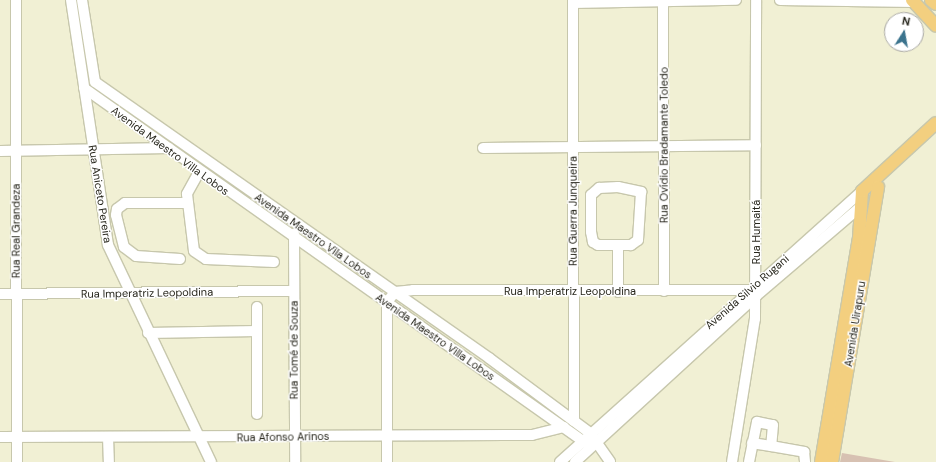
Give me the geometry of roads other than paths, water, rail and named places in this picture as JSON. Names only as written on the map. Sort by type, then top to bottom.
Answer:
[{"type":"main road","points":[[931,0],[936,4]]},
{"type":"main road","points":[[913,1],[936,26]]},
{"type":"main road","name":"Avenida Silvio Rugani","points":[[862,190],[936,123]]},
{"type":"main road","name":"Avenida Silvio Rugani","points":[[858,209],[878,187],[936,134]]},
{"type":"main road","name":"Avenida Uirapuru","points":[[821,462],[830,454],[878,187]]},
{"type":"main road","name":"Avenida Uirapuru","points":[[830,454],[859,238],[858,209],[862,190]]},
{"type":"street","name":"Rua Real Grandeza","points":[[16,0],[17,462]]},
{"type":"street","name":"Rua Aniceto Pereira","points":[[70,0],[92,151],[108,245],[128,294],[211,462]]},
{"type":"street","name":"Avenida Maestro Vila Lobos","points":[[82,0],[95,82],[296,225],[395,292],[574,421],[590,440]]},
{"type":"street","points":[[573,2],[736,0]]},
{"type":"street","name":"Rua Humaitá","points":[[732,462],[754,291],[756,0]]},
{"type":"street","points":[[780,0],[913,1]]},
{"type":"street","name":"Rua Ovídio Bradamante Toledo","points":[[663,1],[664,291]]},
{"type":"street","name":"Rua Guerra Junqueira","points":[[573,2],[572,292],[574,421]]},
{"type":"street","points":[[75,37],[87,36]]},
{"type":"street","name":"Avenida Maestro Villa Lobos","points":[[84,88],[199,172],[387,302],[564,428],[590,440],[610,462]]},
{"type":"street","points":[[0,151],[168,150],[178,141]]},
{"type":"street","points":[[483,148],[756,145]]},
{"type":"street","points":[[199,172],[190,184],[187,203],[194,251],[200,257],[274,262]]},
{"type":"street","points":[[599,188],[634,189],[641,192],[638,240],[631,245],[618,245],[593,242],[591,195],[599,188]]},
{"type":"street","name":"Avenida Silvio Rugani","points":[[560,462],[590,440],[754,291],[862,190]]},
{"type":"street","points":[[180,259],[136,256],[124,247],[116,216],[117,209],[125,203],[187,203]]},
{"type":"street","name":"Avenida Silvio Rugani","points":[[754,291],[858,209]]},
{"type":"street","name":"Rua Tomé de Souza","points":[[295,462],[293,238],[296,225]]},
{"type":"street","points":[[618,245],[618,292]]},
{"type":"street","name":"Rua Imperatriz Leopoldina","points":[[395,292],[413,290],[572,292],[754,291]]},
{"type":"street","name":"Rua Imperatriz Leopoldina","points":[[0,294],[128,294],[294,291]]},
{"type":"street","points":[[387,462],[387,302],[395,292]]},
{"type":"street","points":[[257,307],[257,414]]},
{"type":"street","points":[[148,333],[257,331]]},
{"type":"street","points":[[749,462],[756,423],[771,424],[771,446]]},
{"type":"street","name":"Rua Afonso Arinos","points":[[0,437],[199,438],[532,435],[564,428]]},
{"type":"street","points":[[108,437],[109,462]]},
{"type":"street","name":"Avenida Silvio Rugani","points":[[574,462],[590,440]]},
{"type":"street","points":[[752,443],[804,452],[805,462]]}]
